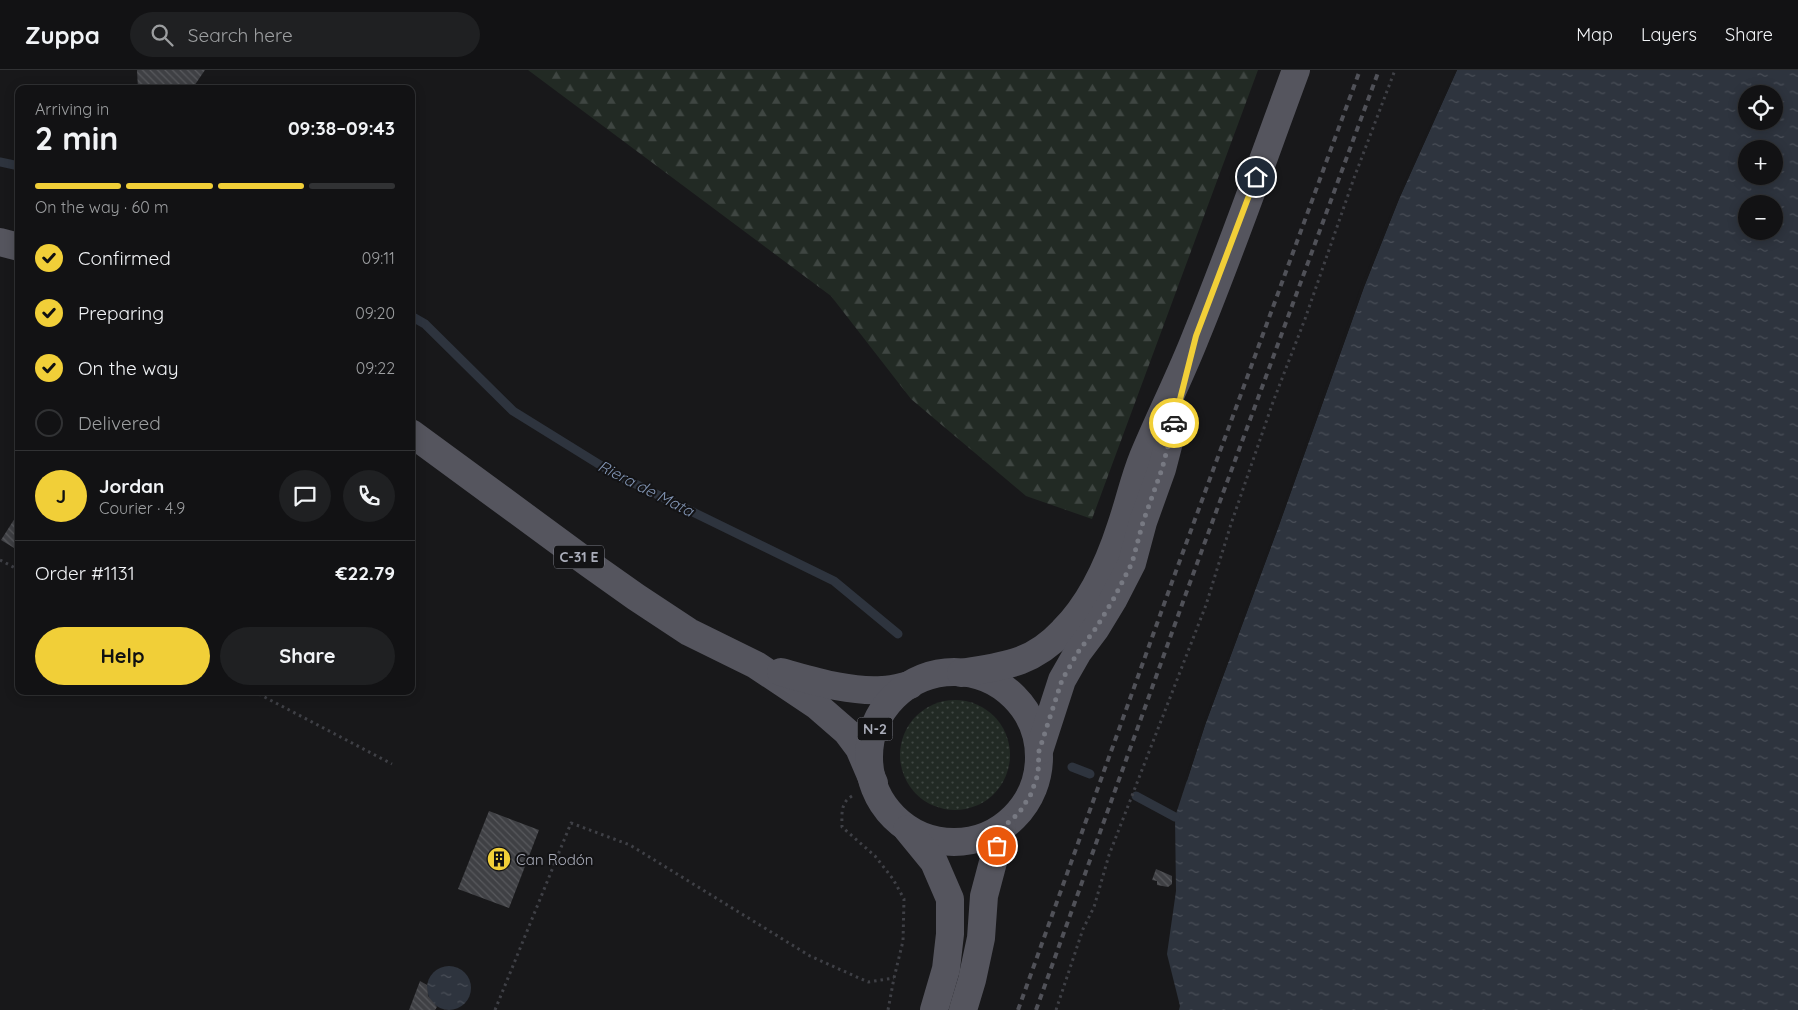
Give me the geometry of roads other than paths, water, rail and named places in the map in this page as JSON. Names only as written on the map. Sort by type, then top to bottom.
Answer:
[{"type":"main road","name":"N-2","points":[[934,1010],[946,969],[950,934],[950,899],[934,862],[887,808],[874,784],[869,762],[871,739],[876,725],[892,700],[910,685],[926,677],[1008,665],[1032,656],[1051,643],[1083,608],[1109,557],[1122,526],[1142,459],[1196,336],[1296,70]]},
{"type":"main road","points":[[0,242],[15,246]]},
{"type":"main road","name":"N-2","points":[[1039,751],[1062,680],[1078,652],[1096,628],[1113,600],[1132,563],[1143,522],[1162,469],[1196,336]]},
{"type":"main road","name":"C-31 E","points":[[415,436],[588,564],[636,597],[689,632],[756,665],[816,705],[848,732],[859,748],[874,784]]},
{"type":"main road","name":"C-31 E","points":[[756,665],[822,684],[859,689],[884,690],[910,685]]},
{"type":"main road","name":"N-2","points":[[906,828],[929,838],[954,842],[979,838],[1002,828],[1019,813],[1031,794],[1038,774],[1039,751],[1034,728],[1023,706],[1006,689],[985,678],[961,673]]},
{"type":"main road","name":"N-2","points":[[963,1010],[981,938],[984,896],[991,863],[1002,828]]},
{"type":"water","points":[[1457,70],[1798,70],[1798,1010],[1179,1010],[1180,1006],[1167,954],[1176,891],[1175,817],[1205,725],[1364,287],[1399,199]]},
{"type":"water","points":[[445,966],[453,966],[465,972],[471,988],[465,1004],[453,1010],[445,1010],[433,1004],[427,992],[427,984],[433,972]]},
{"type":"waterway","name":"Riera de Mata","points":[[0,162],[15,165]]},
{"type":"waterway","name":"Riera de Mata","points":[[415,318],[425,324],[513,411],[613,473],[834,581],[898,634]]},
{"type":"waterway","name":"Riera de Mata","points":[[1072,767],[1090,774]]},
{"type":"waterway","name":"Riera de Mata","points":[[1136,796],[1175,817]]},
{"type":"railway","points":[[1018,1010],[1172,582],[1360,70]]},
{"type":"railway","points":[[1036,1010],[1188,588],[1379,70]]},
{"type":"place","name":"Can Rodón","points":[[499,859]]}]
